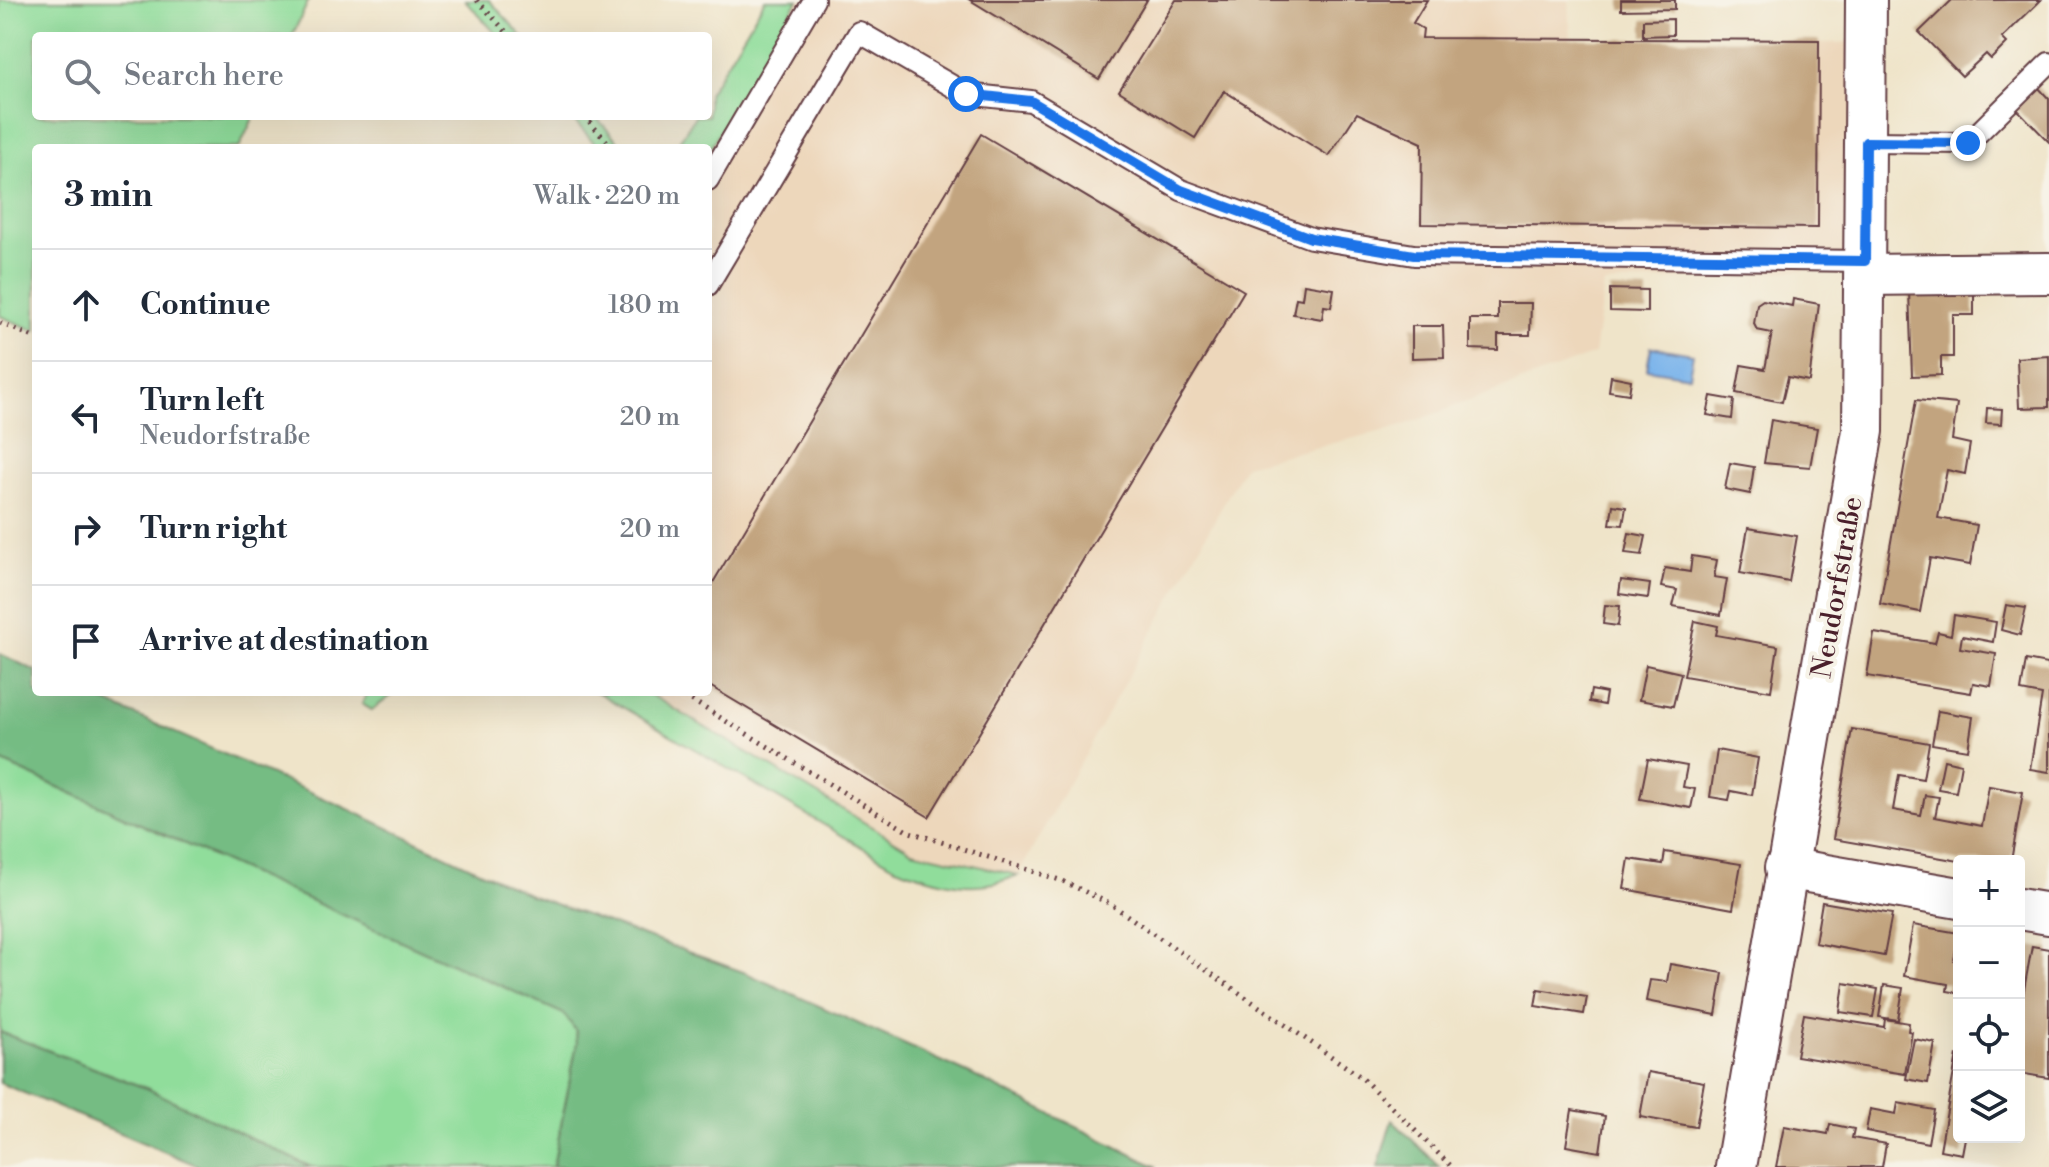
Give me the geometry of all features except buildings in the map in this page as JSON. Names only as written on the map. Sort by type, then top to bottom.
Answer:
[{"type":"street","name":"Neudorfstraße","points":[[1736,1167],[1785,868],[1863,431],[1866,0]]},
{"type":"street","points":[[1865,268],[2049,273]]},
{"type":"street","points":[[1785,868],[1953,897]]},
{"type":"street","points":[[2025,910],[2049,914]]},
{"type":"lane","points":[[712,173],[814,0]]},
{"type":"lane","points":[[712,278],[859,32],[966,94],[1031,101],[1181,190],[1311,238],[1414,255],[1865,268]]},
{"type":"lane","points":[[1866,142],[1968,143],[2046,72]]},
{"type":"path","points":[[477,0],[506,32]]},
{"type":"path","points":[[588,120],[609,144]]},
{"type":"path","points":[[0,323],[32,336]]},
{"type":"path","points":[[685,696],[907,831],[1063,881],[1112,905],[1361,1077],[1452,1167]]},
{"type":"shaded area","points":[[798,0],[1569,0],[1571,42],[1863,43],[1861,266],[1604,284],[1594,354],[1399,427],[1245,465],[1018,875],[912,851],[653,696],[712,696],[712,145]]},
{"type":"green space","points":[[0,0],[309,0],[294,32],[32,32],[32,120],[252,120],[241,144],[32,144],[32,329],[0,316]]},
{"type":"green space","points":[[465,0],[489,0],[518,32],[494,32]]},
{"type":"green space","points":[[765,0],[798,0],[712,145],[678,144],[692,120],[712,120],[712,87]]},
{"type":"green space","points":[[574,120],[599,120],[620,144],[595,144]]},
{"type":"green space","points":[[0,654],[32,669],[32,696],[92,696],[346,808],[530,895],[746,973],[970,1074],[1157,1167],[553,1167],[577,1043],[576,1031],[564,1014],[0,761]]},
{"type":"green space","points":[[366,696],[391,696],[372,710],[362,704]]},
{"type":"green space","points":[[604,696],[653,696],[912,851],[1018,875],[1002,881],[972,885],[942,881],[896,867]]},
{"type":"green space","points":[[0,761],[564,1014],[576,1031],[577,1043],[553,1167],[311,1167],[148,1089],[0,1032]]},
{"type":"green space","points":[[0,1032],[148,1089],[311,1167],[201,1167],[0,1083]]},
{"type":"green space","points":[[1392,1120],[1440,1167],[1378,1167]]},
{"type":"water","points":[[1651,347],[1693,354],[1689,376],[1647,369]]},
{"type":"route","points":[[966,94],[1031,101],[1181,190],[1311,238],[1414,255],[1865,261],[1866,142],[1968,143]]}]
